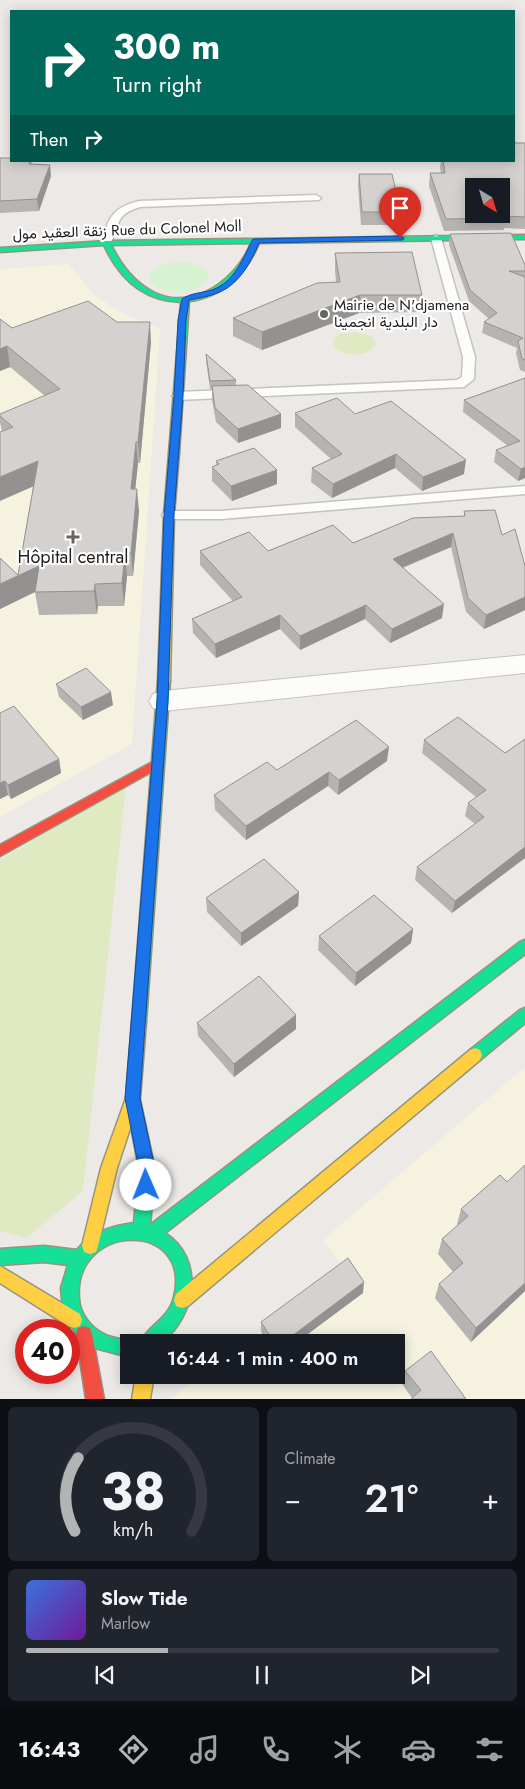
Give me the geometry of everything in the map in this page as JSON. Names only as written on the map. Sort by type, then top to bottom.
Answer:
[{"type":"street","name":"زنقة العقيد مول Rue du Colonel Moll","points":[[0,250],[106,244],[256,240],[525,238]]},
{"type":"street","points":[[106,244],[121,268],[136,285],[161,297],[186,299],[217,291],[231,282],[248,260],[256,240]]},
{"type":"street","points":[[90,1246],[109,1168],[133,1098],[163,701],[169,515],[182,320],[186,299]]},
{"type":"street","points":[[163,701],[525,664]]},
{"type":"street","points":[[0,851],[158,763]]},
{"type":"street","points":[[147,1232],[525,946]]},
{"type":"street","points":[[182,1300],[525,1014]]},
{"type":"street","points":[[133,1098],[147,1169],[147,1232]]},
{"type":"street","points":[[74,1319],[69,1304],[69,1286],[74,1268],[90,1246],[112,1232],[133,1229],[147,1232],[168,1244],[179,1261],[184,1280],[182,1300],[175,1317],[161,1334]]},
{"type":"street","points":[[0,1257],[44,1254],[81,1258]]},
{"type":"street","points":[[0,1274],[72,1319]]},
{"type":"street","points":[[80,1328],[84,1334],[99,1344],[120,1349]]},
{"type":"street","points":[[84,1334],[95,1399]]},
{"type":"street","points":[[141,1399],[143,1384]]},
{"type":"lane","points":[[106,244],[116,214],[139,204],[316,198]]},
{"type":"lane","points":[[178,396],[460,384],[468,378],[469,357],[436,238]]},
{"type":"lane","points":[[169,515],[221,515],[525,490]]},
{"type":"shaded area","name":"Hôpital central","points":[[69,264],[94,295],[120,312],[160,329],[132,744],[0,817],[0,269]]},
{"type":"shaded area","points":[[525,1067],[525,1399],[170,1399],[191,1384],[405,1384],[405,1334],[258,1334],[346,1269],[323,1240]]},
{"type":"green space","points":[[191,263],[205,269],[209,277],[197,288],[180,292],[163,289],[150,281],[149,276],[155,269],[168,264]]},
{"type":"green space","points":[[356,332],[375,340],[375,346],[363,354],[353,354],[343,352],[333,346],[335,337],[340,334]]},
{"type":"green space","points":[[126,785],[83,1191],[26,1238],[0,1231],[0,860]]},
{"type":"building","points":[[515,143],[525,143],[525,217],[510,216],[510,178],[465,178],[465,219],[446,219],[430,173],[445,173],[443,162],[515,162]]},
{"type":"building","points":[[0,158],[10,158],[10,162],[50,165],[37,199],[0,201]]},
{"type":"building","points":[[359,174],[392,174],[401,212],[362,212]]},
{"type":"building","points":[[511,233],[525,265],[525,271],[509,271],[525,277],[525,360],[522,359],[518,341],[523,338],[484,322],[497,313],[470,290],[450,234]]},
{"type":"building","points":[[412,252],[422,295],[360,295],[262,332],[233,318],[317,283],[340,282],[335,253]]},
{"type":"building","points":[[88,301],[117,322],[150,322],[138,442],[136,442],[131,489],[137,489],[131,553],[125,553],[122,583],[95,584],[94,591],[35,592],[39,566],[0,584],[0,558],[18,575],[38,461],[0,477],[0,432],[13,427],[0,414],[60,389],[7,346],[0,349],[0,319],[12,328]]},
{"type":"building","points":[[206,354],[236,380],[210,381]]},
{"type":"building","points":[[525,378],[525,467],[521,469],[496,450],[520,441],[464,400]]},
{"type":"building","points":[[248,385],[281,414],[238,429],[215,408],[212,386]]},
{"type":"building","points":[[337,398],[355,414],[391,401],[466,460],[423,477],[396,454],[333,484],[312,468],[342,454],[295,413]]},
{"type":"building","points":[[254,448],[277,470],[231,486],[212,467],[219,464],[216,461]]},
{"type":"building","points":[[495,510],[502,535],[515,529],[525,566],[525,597],[486,615],[468,598],[453,533],[393,559],[444,604],[392,629],[366,605],[300,636],[280,615],[215,644],[192,619],[242,597],[200,551],[249,532],[268,551],[333,525],[353,543],[413,518],[465,516],[464,511]]},
{"type":"building","points":[[86,668],[111,692],[81,707],[56,684]]},
{"type":"building","points":[[14,706],[59,759],[8,785],[5,781],[0,783],[0,713]]},
{"type":"building","points":[[458,717],[505,753],[525,739],[525,847],[455,901],[417,867],[484,817],[468,803],[486,790],[424,740]]},
{"type":"building","points":[[356,720],[389,747],[339,780],[329,772],[246,826],[214,795],[267,762],[277,770]]},
{"type":"building","points":[[264,859],[299,892],[241,933],[206,898]]},
{"type":"building","points":[[374,895],[413,929],[356,973],[319,936]]},
{"type":"building","points":[[259,976],[296,1015],[234,1064],[197,1023]]},
{"type":"building","points":[[525,1165],[525,1283],[476,1328],[439,1284],[463,1263],[442,1239],[468,1216],[461,1209],[500,1175],[507,1182]]},
{"type":"building","points":[[348,1258],[364,1282],[295,1334],[269,1334],[261,1322]]},
{"type":"building","points":[[431,1351],[466,1399],[411,1399],[421,1390],[405,1371]]},
{"type":"traffic: fast","points":[[0,250],[106,243],[525,237]]},
{"type":"traffic: fast","points":[[106,243],[120,268],[135,284],[153,295],[166,299],[180,300],[207,294],[230,280],[245,263],[256,240]]},
{"type":"traffic: fast","points":[[174,453],[185,299]]},
{"type":"traffic: fast","points":[[139,1022],[164,681]]},
{"type":"traffic: fast","points":[[152,1233],[525,946]]},
{"type":"traffic: fast","points":[[475,1055],[525,1014]]},
{"type":"traffic: fast","points":[[133,1100],[147,1169],[141,1231]]},
{"type":"traffic: fast","points":[[120,1347],[101,1342],[82,1328],[71,1309],[70,1288],[75,1267],[88,1249],[108,1236],[133,1231],[148,1233],[166,1243],[179,1259],[183,1272],[184,1286],[182,1299],[177,1311],[159,1334]]},
{"type":"traffic: fast","points":[[0,1257],[44,1254],[81,1259]]},
{"type":"traffic: slow","points":[[164,681],[169,515],[174,453]]},
{"type":"traffic: slow","points":[[90,1246],[109,1168],[133,1098],[139,1022]]},
{"type":"traffic: slow","points":[[182,1300],[475,1055]]},
{"type":"traffic: slow","points":[[0,1274],[72,1319]]},
{"type":"traffic: slow","points":[[141,1399],[144,1384]]},
{"type":"traffic: jam","points":[[0,851],[158,763]]},
{"type":"traffic: jam","points":[[84,1334],[95,1399]]},
{"type":"place","name":"Mairie de N'djamena دار البلدية انجمينا","points":[[324,314]]},
{"type":"place","name":"Hôpital central","points":[[73,537]]},
{"type":"route","points":[[146,1185],[147,1169],[133,1098],[163,701],[169,515],[182,320],[186,299],[217,291],[231,282],[252,254],[256,240],[400,238]]}]
